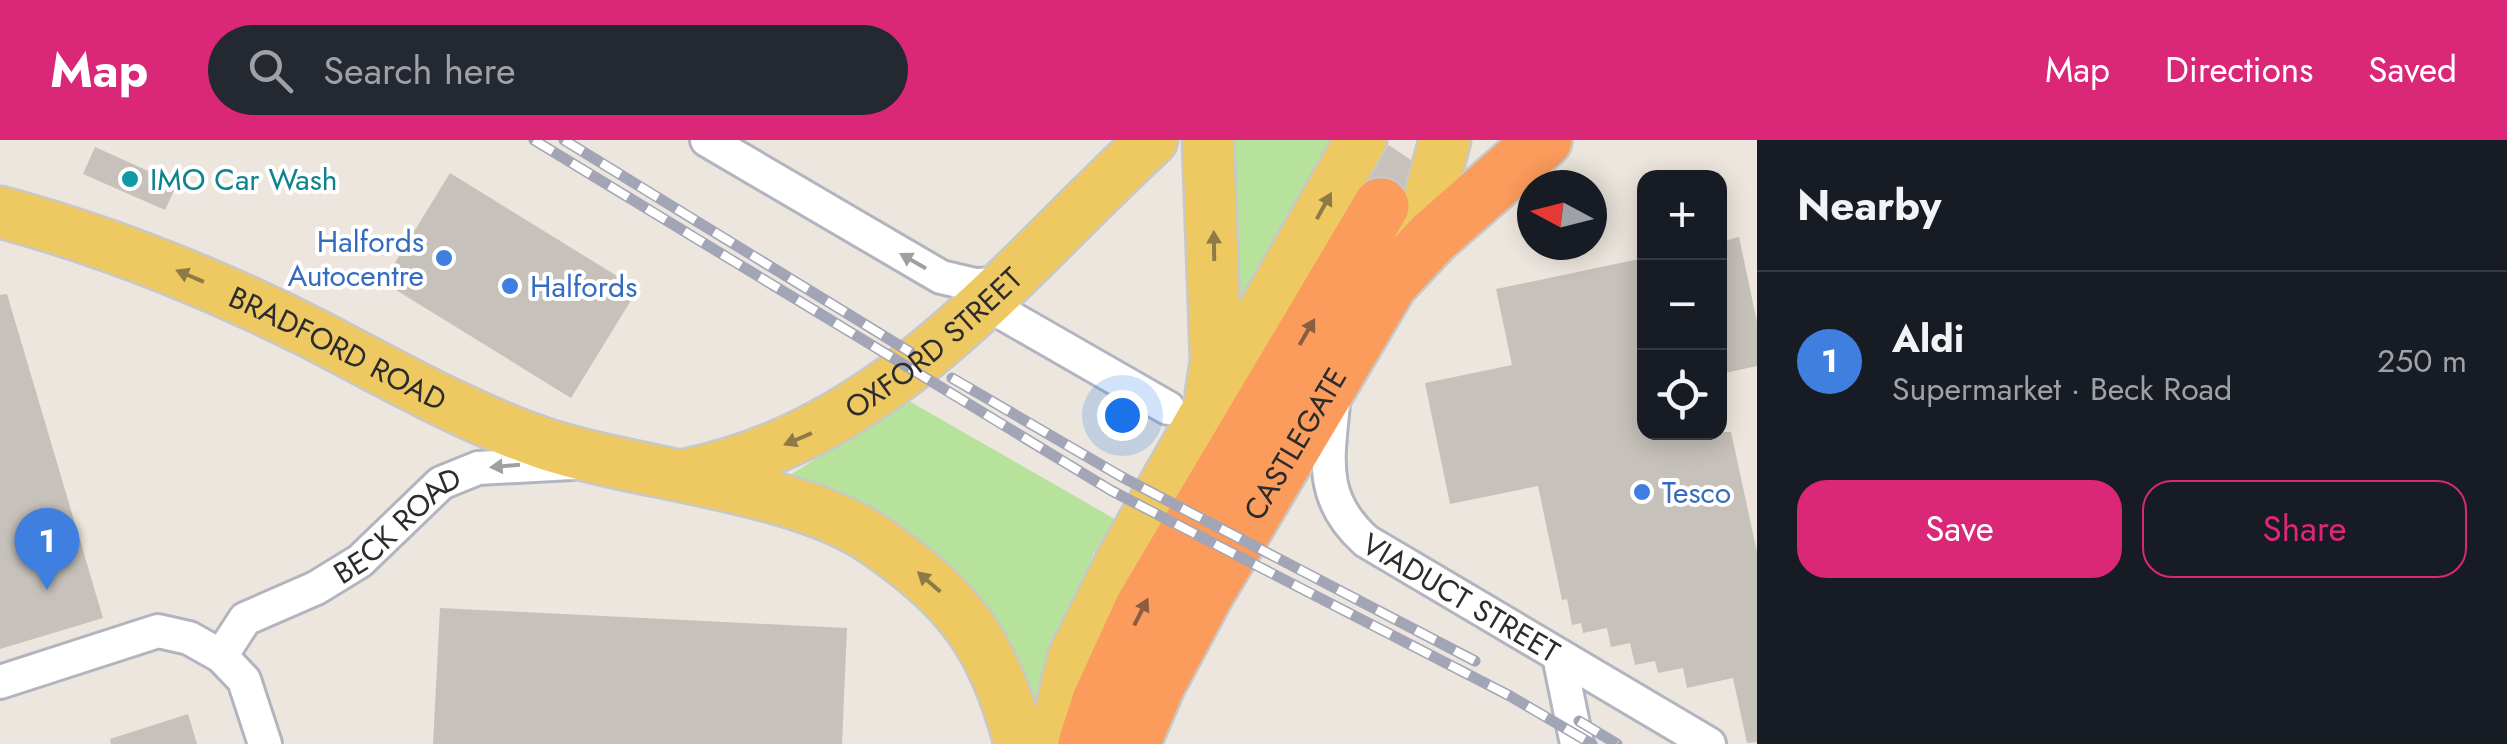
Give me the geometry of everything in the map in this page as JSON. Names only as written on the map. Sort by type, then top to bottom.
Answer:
[{"type":"highway","points":[[1390,283],[1433,236],[1544,140]]},
{"type":"highway","name":"CASTLEGATE","points":[[1086,744],[1100,700],[1143,607],[1381,206]]},
{"type":"highway","name":"CASTLEGATE","points":[[1132,744],[1205,595],[1390,283]]},
{"type":"main road","name":"OXFORD STREET","points":[[675,477],[740,464],[822,429],[891,384],[995,294],[1152,140]]},
{"type":"main road","points":[[1053,744],[1074,658],[1188,410],[1216,361],[1208,140]]},
{"type":"main road","points":[[1188,410],[1362,140]]},
{"type":"main road","name":"CASTLEGATE","points":[[1390,283],[1426,210],[1444,140]]},
{"type":"main road","name":"BRADFORD ROAD","points":[[0,212],[92,237],[198,279],[468,412],[602,462],[804,508],[872,538],[935,586],[980,636],[1008,698],[1020,744]]},
{"type":"street","points":[[708,140],[940,277],[995,294],[1188,410]]},
{"type":"street","name":"VIADUCT STREET","points":[[1335,378],[1329,470],[1333,498],[1343,520],[1366,542],[1709,744]]},
{"type":"street","name":"BECK ROAD","points":[[222,656],[245,619],[316,588],[360,560],[441,483],[478,468],[602,462]]},
{"type":"street","points":[[0,682],[158,631],[189,638],[222,656],[244,680],[265,744]]},
{"type":"street","points":[[1560,656],[1576,744]]},
{"type":"green space","points":[[1229,140],[1339,140],[1230,321]]},
{"type":"green space","points":[[909,401],[1120,522],[1094,553],[1035,707],[1013,650],[970,592],[777,483]]},
{"type":"building","name":"IMO Car Wash","points":[[95,147],[177,184],[165,210],[83,174]]},
{"type":"building","name":"Halfords","points":[[450,173],[638,289],[571,398],[383,282]]},
{"type":"building","points":[[1739,237],[1757,322],[1757,366],[1727,372],[1727,260],[1727,240]]},
{"type":"building","name":"Tesco","points":[[1637,259],[1637,440],[1727,440],[1727,432],[1731,432],[1757,552],[1757,742],[1747,743],[1733,678],[1687,688],[1683,668],[1658,673],[1655,661],[1635,665],[1630,643],[1611,647],[1607,628],[1583,633],[1581,623],[1572,625],[1567,599],[1562,600],[1538,486],[1450,504],[1425,383],[1512,365],[1496,289]]},
{"type":"building","points":[[7,294],[103,618],[0,649],[0,295]]},
{"type":"building","points":[[440,608],[847,628],[842,744],[433,744]]},
{"type":"building","points":[[188,714],[197,744],[111,744],[110,739]]},
{"type":"tunnel","points":[[1381,206],[1425,140]]},
{"type":"railway","points":[[534,140],[1112,491],[1510,696],[1592,744]]},
{"type":"railway","points":[[564,140],[910,352]]},
{"type":"railway","points":[[952,378],[1122,477],[1475,661]]},
{"type":"railway","points":[[1579,721],[1617,744]]},
{"type":"place","name":"IMO Car Wash","points":[[130,179]]},
{"type":"place","name":"Halfords Autocentre","points":[[444,258]]},
{"type":"place","name":"Halfords","points":[[510,286]]},
{"type":"place","name":"Tesco","points":[[1642,492]]},
{"type":"place","name":"Aldi","points":[[47,590]]}]
